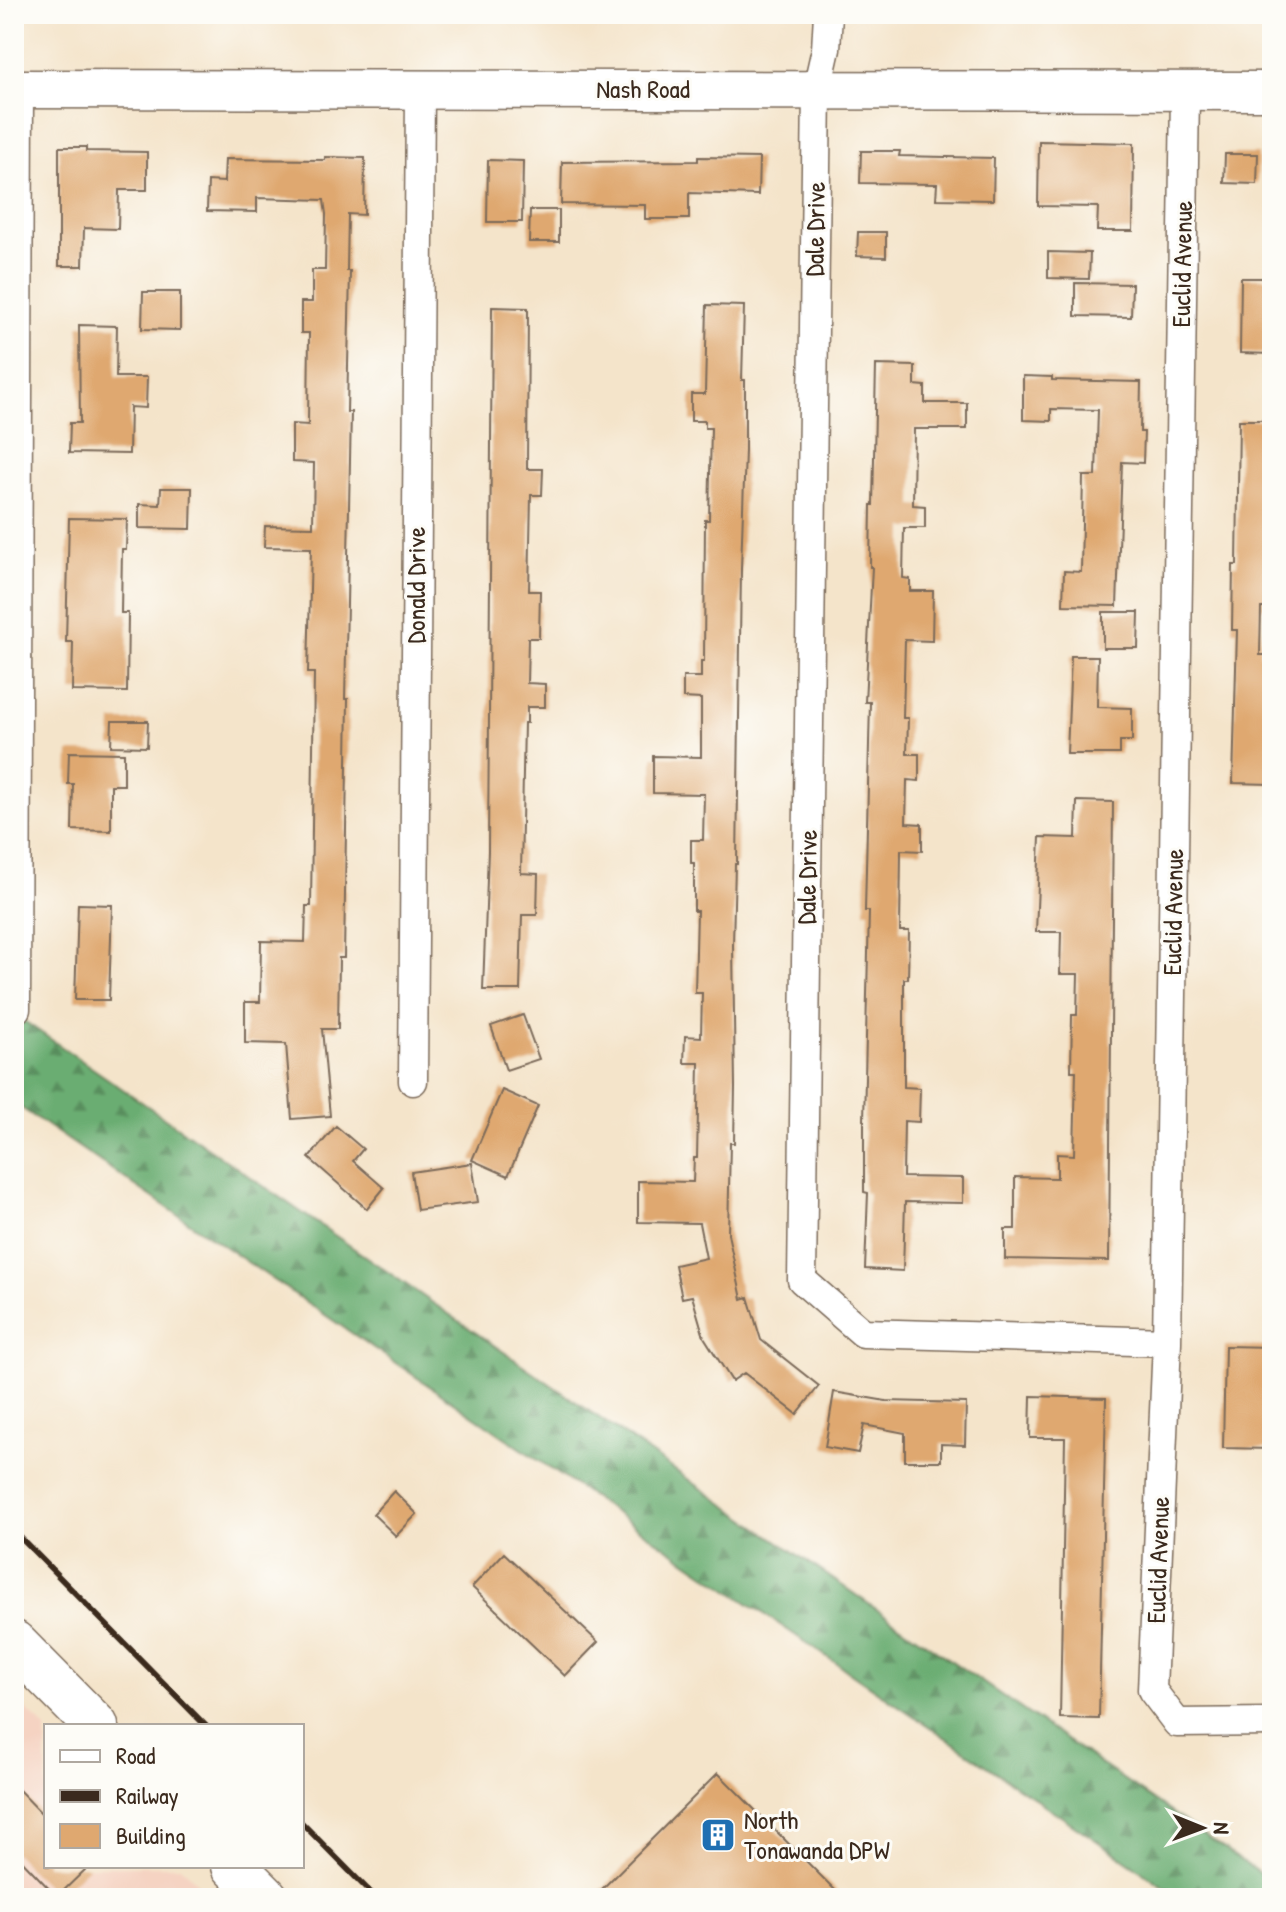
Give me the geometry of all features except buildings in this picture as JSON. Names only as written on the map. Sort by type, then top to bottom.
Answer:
[{"type":"main road","name":"Nash Road","points":[[16,89],[1272,91]]},
{"type":"main road","points":[[14,1643],[94,1724]]},
{"type":"main road","points":[[236,1868],[266,1898]]},
{"type":"street","name":"Dale Drive","points":[[828,14],[826,49],[817,89],[802,1280],[863,1333],[1167,1342]]},
{"type":"street","points":[[16,89],[16,1009]]},
{"type":"street","name":"Donald Drive","points":[[413,1081],[420,90]]},
{"type":"street","name":"Euclid Avenue","points":[[1185,93],[1167,1342],[1152,1690],[1177,1723],[1272,1722]]},
{"type":"shaded area","points":[[14,1697],[44,1727],[44,1868],[183,1868],[212,1898],[14,1898]]},
{"type":"green space","points":[[14,1014],[1272,1882],[1272,1898],[1181,1898],[14,1103]]},
{"type":"railway","points":[[14,1531],[204,1724]]},
{"type":"railway","points":[[304,1825],[376,1898]]},
{"type":"place","name":"North Tonawanda DPW","points":[[718,1835]]}]
